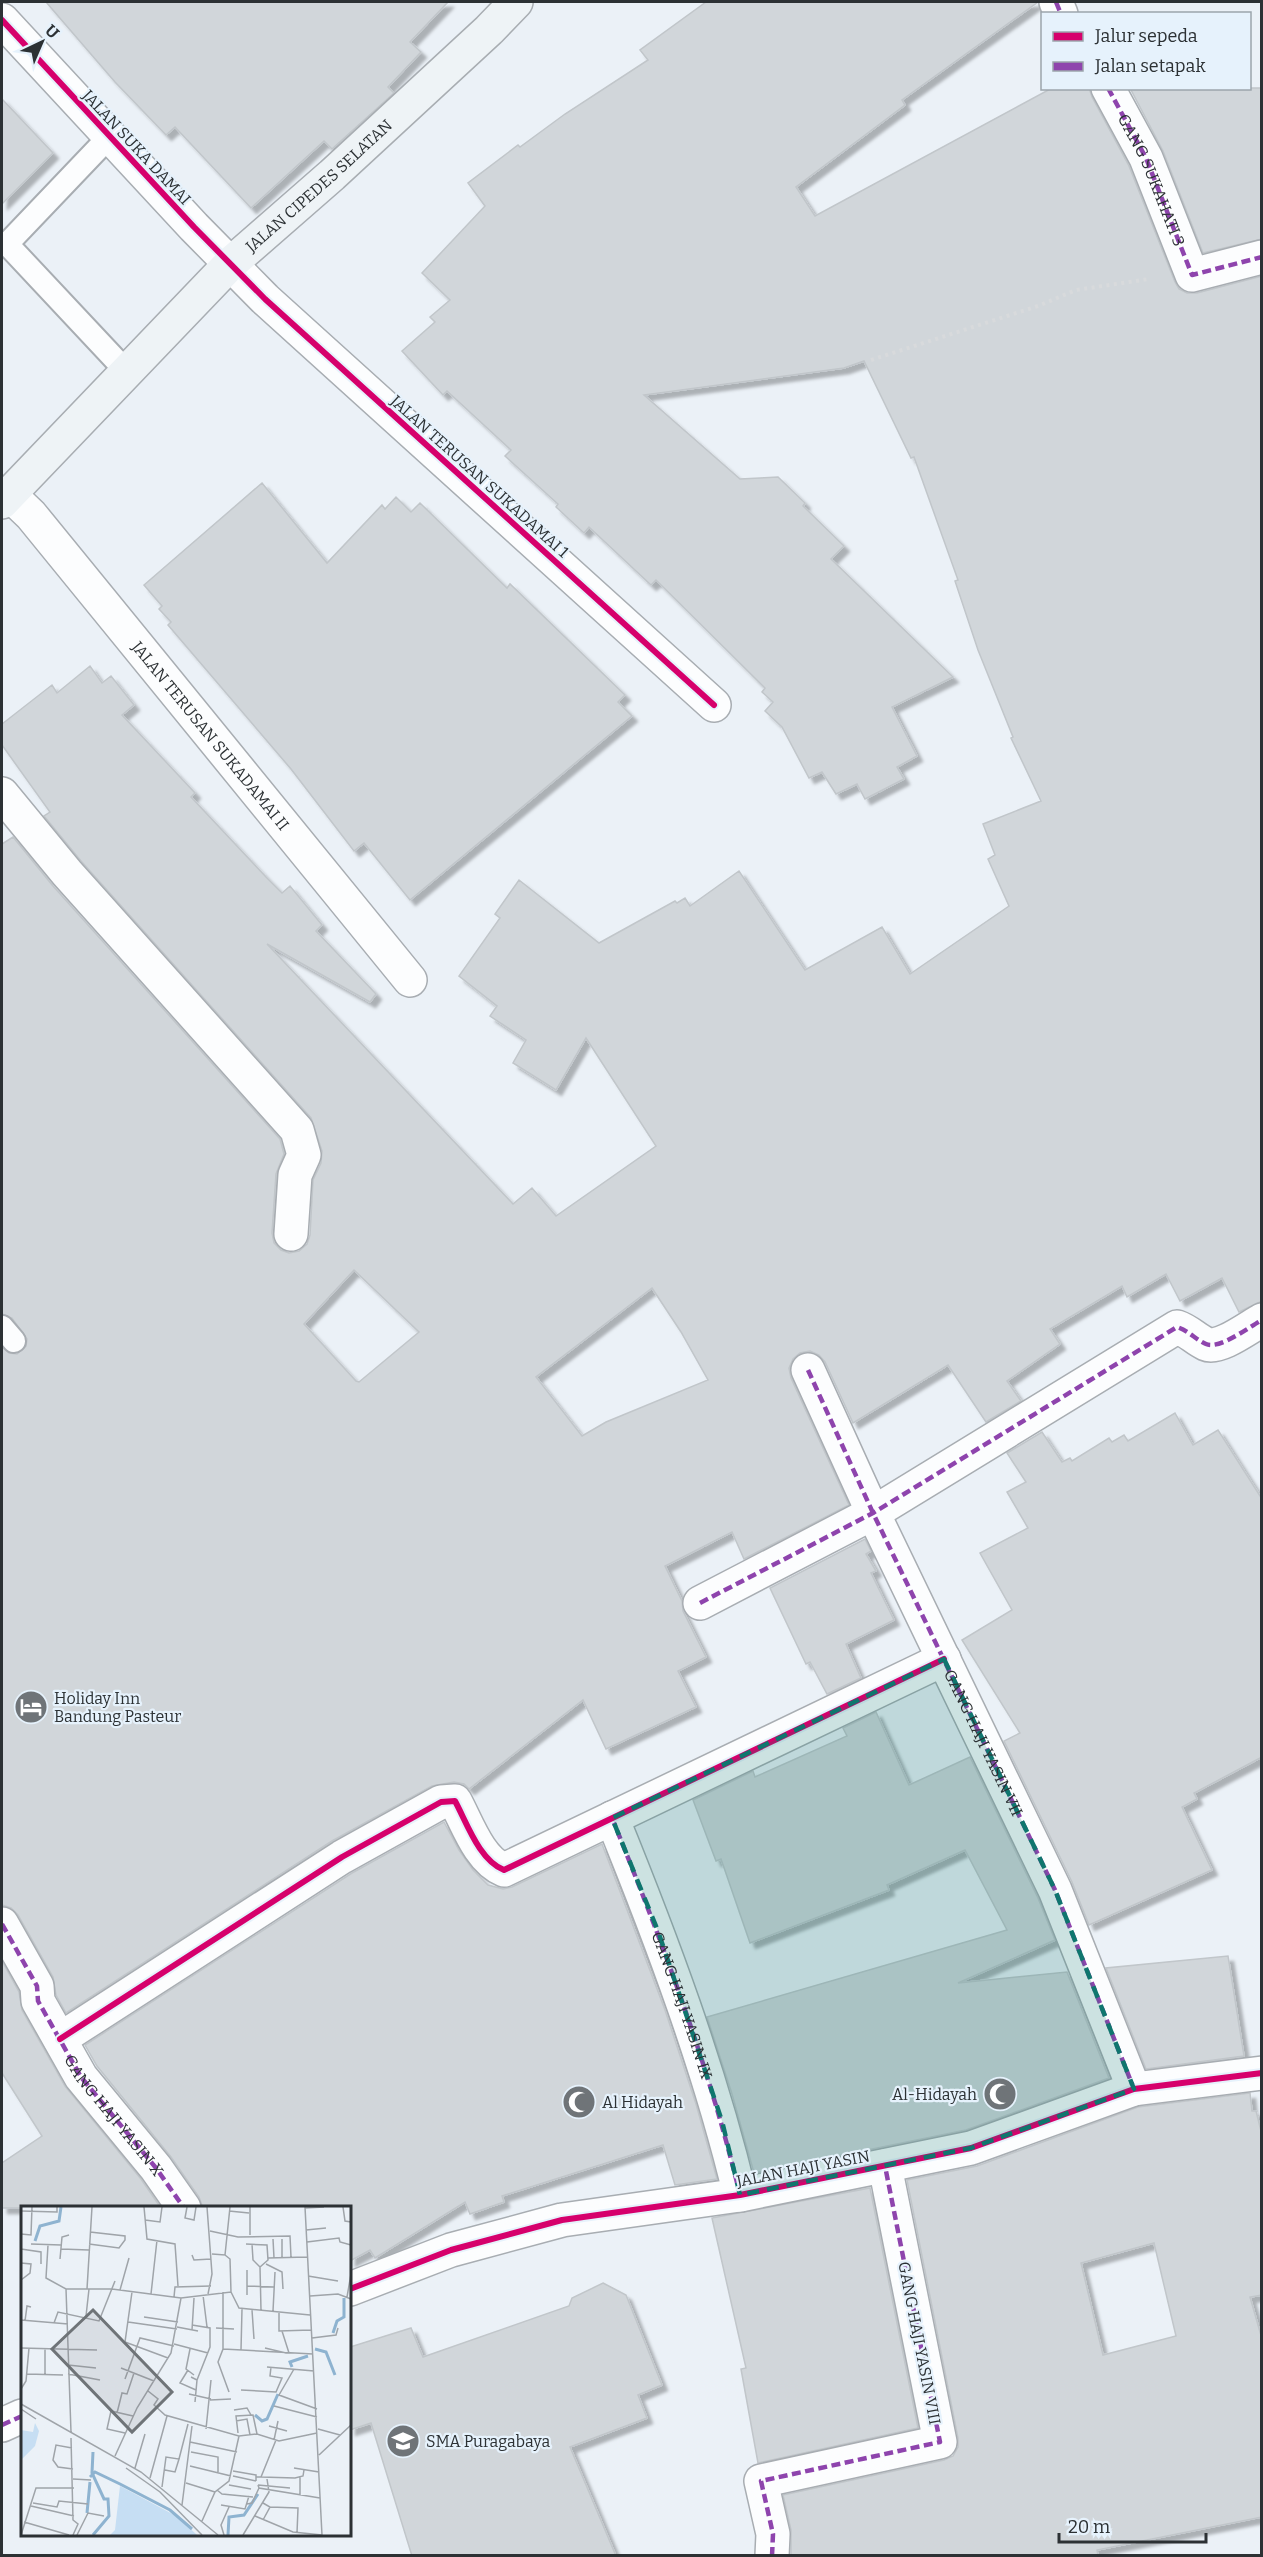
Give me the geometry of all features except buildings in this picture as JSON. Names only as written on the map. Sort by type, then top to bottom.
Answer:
[{"type":"street","name":"JALAN CIPEDES SELATAN","points":[[5,498],[230,265],[332,176],[516,2]]},
{"type":"street","name":"JALAN SUKA DAMAI","points":[[2,20],[230,265]]},
{"type":"street","name":"GANG SUKAHATI 3","points":[[1109,90],[1146,158],[1192,275]]},
{"type":"street","points":[[1192,275],[1262,257]]},
{"type":"street","name":"JALAN TERUSAN SUKADAMAI 1","points":[[230,265],[714,705]]},
{"type":"street","name":"JALAN TERUSAN SUKADAMAI II","points":[[5,498],[31,515],[410,980]]},
{"type":"street","points":[[2,794],[67,873],[297,1130],[304,1155],[295,1175],[291,1234]]},
{"type":"street","points":[[700,1603],[873,1513],[1177,1328],[1189,1331],[1206,1344],[1217,1346],[1262,1320]]},
{"type":"street","name":"GANG HAJI YASIN VII","points":[[808,1370],[873,1513],[1055,1890],[1134,2089]]},
{"type":"street","points":[[60,2039],[342,1857],[441,1802],[455,1801],[484,1854],[494,1866],[504,1870],[944,1659]]},
{"type":"street","name":"GANG HAJI YASIN IX","points":[[612,1818],[658,1931],[715,2099],[740,2195]]},
{"type":"street","name":"GANG HAJI YASIN X","points":[[2,1924],[37,1986],[38,2001],[81,2077],[156,2168],[183,2206]]},
{"type":"street","name":"JALAN HAJI YASIN","points":[[351,2289],[452,2250],[562,2220],[740,2195],[971,2148],[1134,2089],[1262,2073]]},
{"type":"street","name":"GANG HAJI YASIN VIII","points":[[772,2556],[773,2534],[761,2481],[940,2442],[885,2166]]},
{"type":"street","points":[[2,2425],[21,2416]]},
{"type":"lane","points":[[109,137],[7,244],[127,372]]},
{"type":"path","points":[[872,360],[1038,306],[1076,290],[1192,275]]},
{"type":"highlighted area","points":[[944,1659],[1055,1890],[1134,2089],[971,2148],[740,2195],[722,2121],[658,1931],[612,1818]]},
{"type":"marked path","points":[[1056,2],[1060,12]]},
{"type":"marked path","points":[[1109,90],[1146,158],[1192,275],[1262,257]]},
{"type":"marked path","points":[[700,1603],[873,1513],[1177,1327],[1202,1342],[1212,1345],[1226,1341],[1262,1320]]},
{"type":"marked path","points":[[808,1370],[873,1513],[1055,1890],[1134,2089]]},
{"type":"marked path","points":[[612,1818],[649,1911],[699,2051],[740,2195]]},
{"type":"marked path","points":[[2,1924],[37,1986],[38,2001],[81,2077],[156,2168],[183,2206]]},
{"type":"marked path","points":[[772,2556],[773,2534],[761,2481],[940,2442],[885,2166]]},
{"type":"marked path","points":[[2,2425],[21,2416]]},
{"type":"cycle path","points":[[2,20],[194,227],[265,299],[714,705]]},
{"type":"cycle path","points":[[60,2039],[342,1857],[441,1802],[455,1801],[481,1850],[495,1865],[504,1870],[944,1659]]},
{"type":"cycle path","points":[[351,2289],[451,2250],[562,2220],[740,2195],[971,2148],[1134,2089],[1262,2073]]},
{"type":"place","name":"Holiday Inn Bandung Pasteur","points":[[31,1707]]},
{"type":"place","name":"Al-Hidayah","points":[[1000,2094]]},
{"type":"place","name":"Al Hidayah","points":[[579,2102]]},
{"type":"place","name":"SMA Puragabaya","points":[[403,2441]]}]
